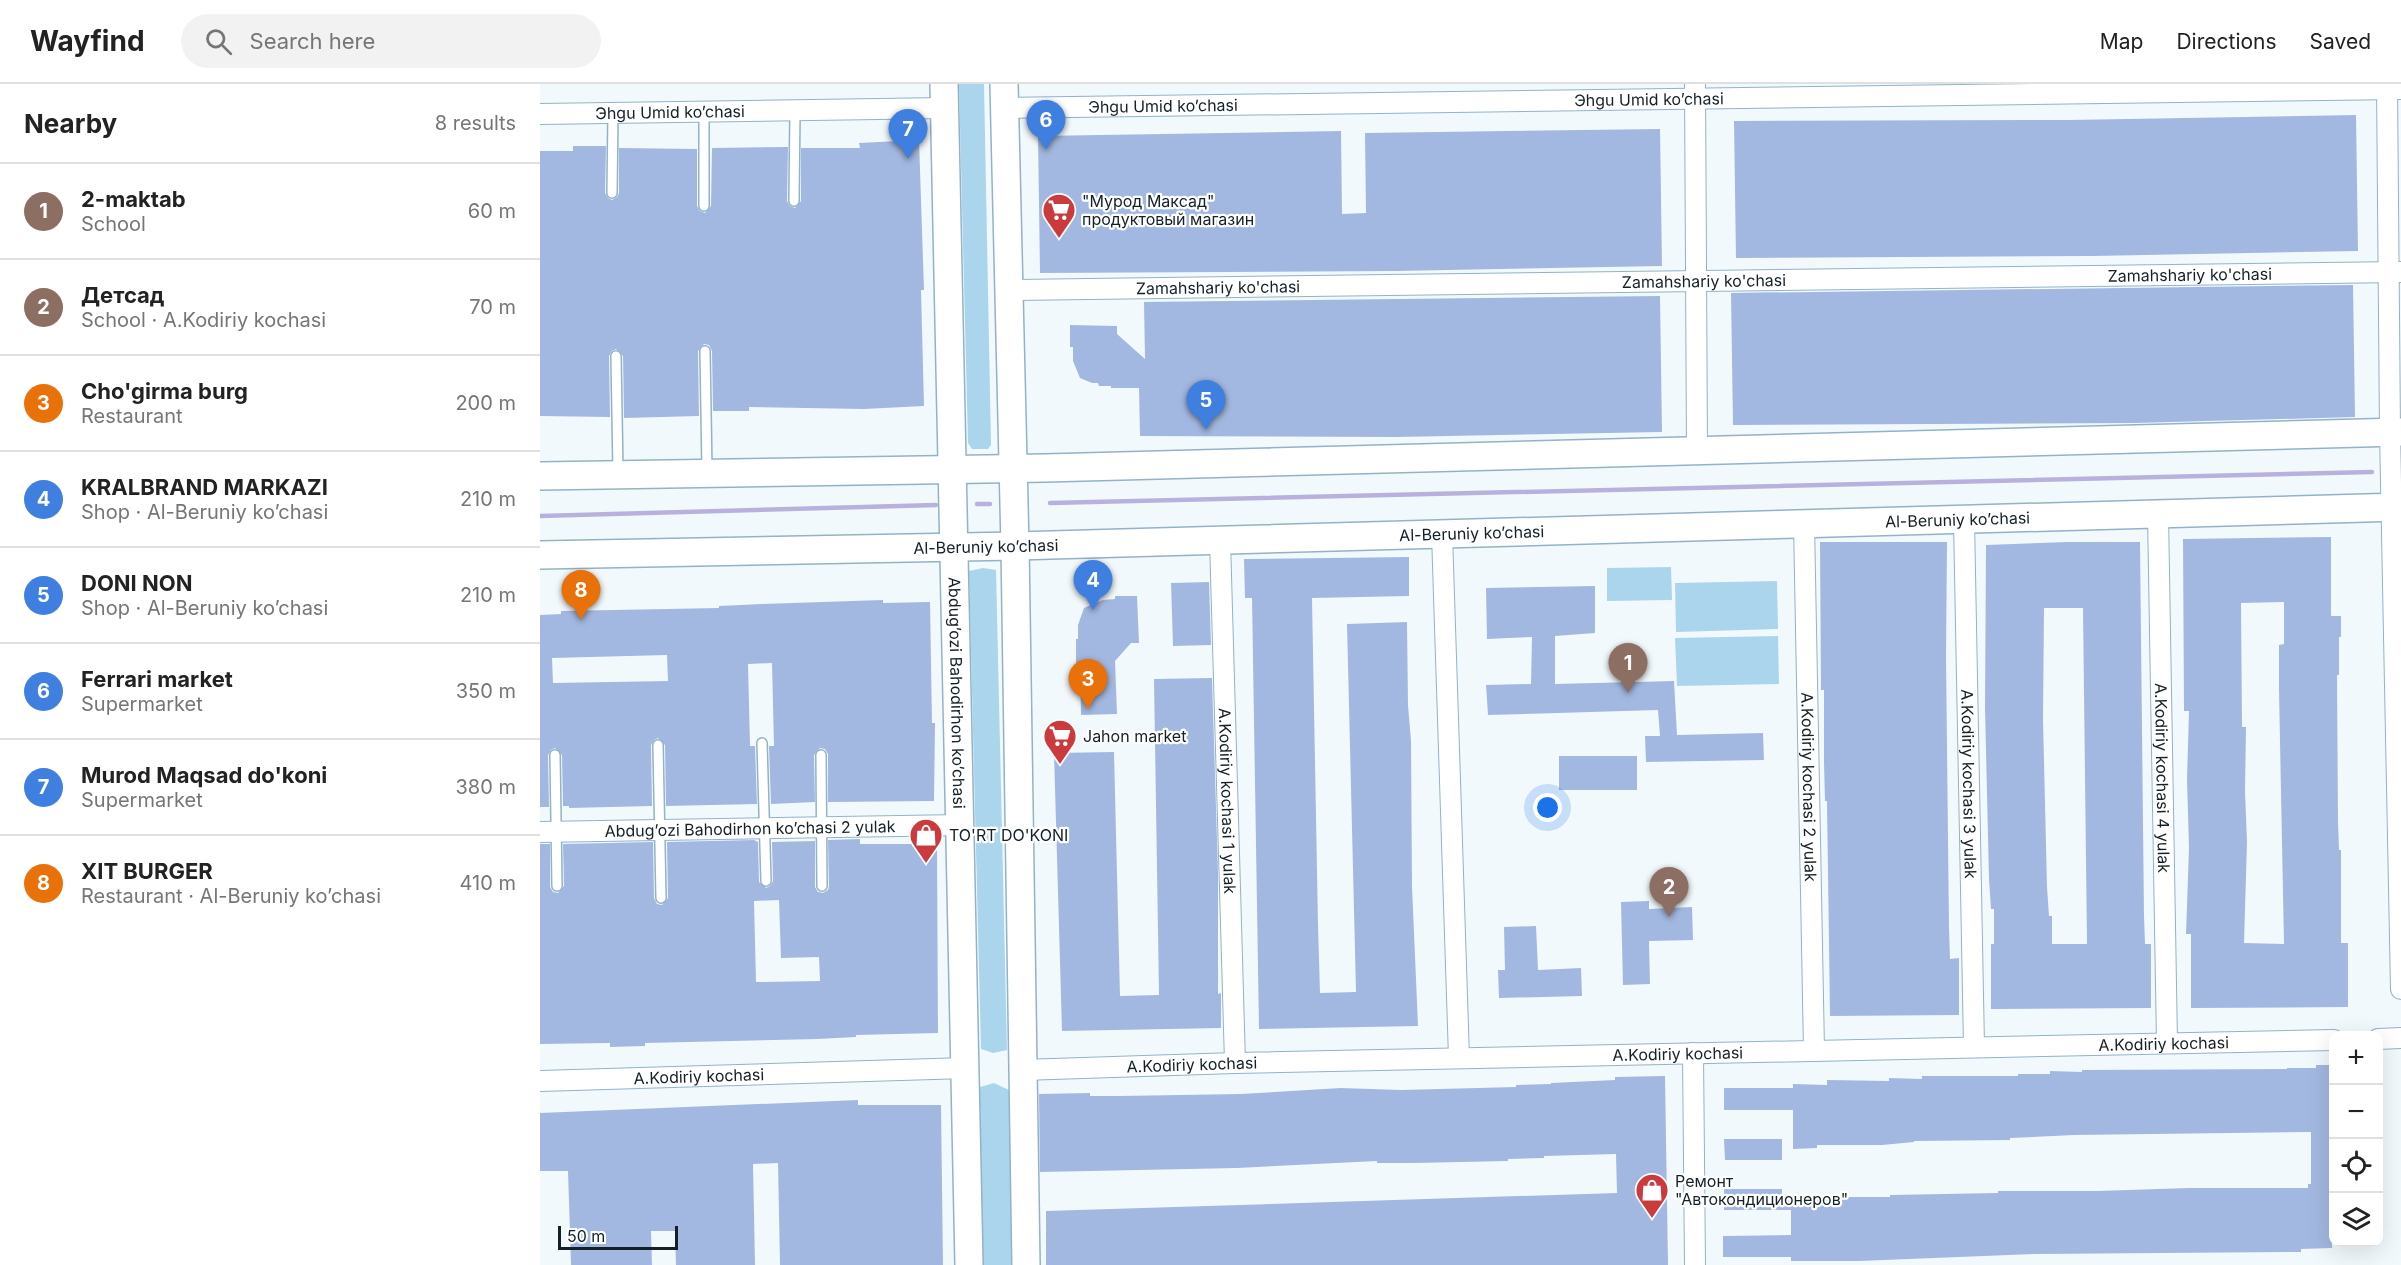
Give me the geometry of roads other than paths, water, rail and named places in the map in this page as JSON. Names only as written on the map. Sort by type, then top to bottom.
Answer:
[{"type":"main road","name":"Abdug’ozi Bahodirhon ko’chasi","points":[[944,96],[969,1265]]},
{"type":"main road","points":[[1005,96],[1015,546],[1026,1265]]},
{"type":"main road","points":[[540,476],[1012,468],[2396,432]]},
{"type":"main road","name":"Al-Beruniy ko’chasi","points":[[540,555],[1015,546],[2396,507]]},
{"type":"street","name":"Эhgu Umid ko’chasi","points":[[1005,96],[2391,88]]},
{"type":"street","points":[[2391,88],[2395,272],[2401,989]]},
{"type":"street","points":[[1695,92],[1697,450]]},
{"type":"street","name":"Эhgu Umid ko’chasi","points":[[540,114],[795,110],[944,96]]},
{"type":"street","name":"Zamahshariy ko'chasi","points":[[1008,290],[2395,272]]},
{"type":"street","name":"A.Kodiriy kochasi 4 yulak","points":[[2158,514],[2166,1043]]},
{"type":"street","name":"A.Kodiriy kochasi 3 yulak","points":[[1964,520],[1974,1047]]},
{"type":"street","name":"A.Kodiriy kochasi 2 yulak","points":[[1804,523],[1814,1051]]},
{"type":"street","points":[[1442,534],[1459,1058]]},
{"type":"street","name":"A.Kodiriy kochasi 1 yulak","points":[[1220,540],[1235,1063]]},
{"type":"street","name":"Abdug’ozi Bahodirhon ko’chasi 2 yulak","points":[[548,832],[961,825]]},
{"type":"street","points":[[2383,1039],[2401,1038]]},
{"type":"street","name":"A.Kodiriy kochasi","points":[[1022,1070],[1235,1063],[2329,1040]]},
{"type":"street","points":[[1693,1053],[1695,1265]]},
{"type":"street","name":"A.Kodiriy kochasi","points":[[540,1081],[966,1068]]},
{"type":"lane","points":[[794,201],[795,110]]},
{"type":"lane","points":[[704,112],[704,206]]},
{"type":"lane","points":[[612,193],[613,113]]},
{"type":"lane","points":[[705,351],[707,473]]},
{"type":"lane","points":[[616,356],[618,474]]},
{"type":"lane","points":[[762,743],[766,881]]},
{"type":"lane","points":[[658,745],[661,898]]},
{"type":"lane","points":[[555,755],[548,832],[557,886]]},
{"type":"lane","points":[[821,755],[822,886]]},
{"type":"waterway","points":[[1050,503],[2372,472]]},
{"type":"waterway","points":[[977,504],[990,504]]},
{"type":"waterway","points":[[540,516],[936,505]]},
{"type":"place","name":"Ferrari market","points":[[1046,150]]},
{"type":"place","name":"Murod Maqsad do'koni","points":[[908,159]]},
{"type":"place","name":"\"Мурод Максад\" продуктовый магазин","points":[[1059,239]]},
{"type":"place","name":"DONI NON","points":[[1206,430]]},
{"type":"place","name":"KRALBRAND MARKAZI","points":[[1093,610]]},
{"type":"place","name":"XIT BURGER","points":[[581,620]]},
{"type":"place","name":"2-maktab","points":[[1628,693]]},
{"type":"place","name":"Cho'girma burg","points":[[1088,709]]},
{"type":"place","name":"Jahon market","points":[[1060,765]]},
{"type":"place","name":"TO'RT DO'KONI","points":[[926,864]]},
{"type":"place","name":"Детсад","points":[[1669,917]]},
{"type":"place","name":"Ремонт \"Автокондиционеров\"","points":[[1652,1219]]}]
